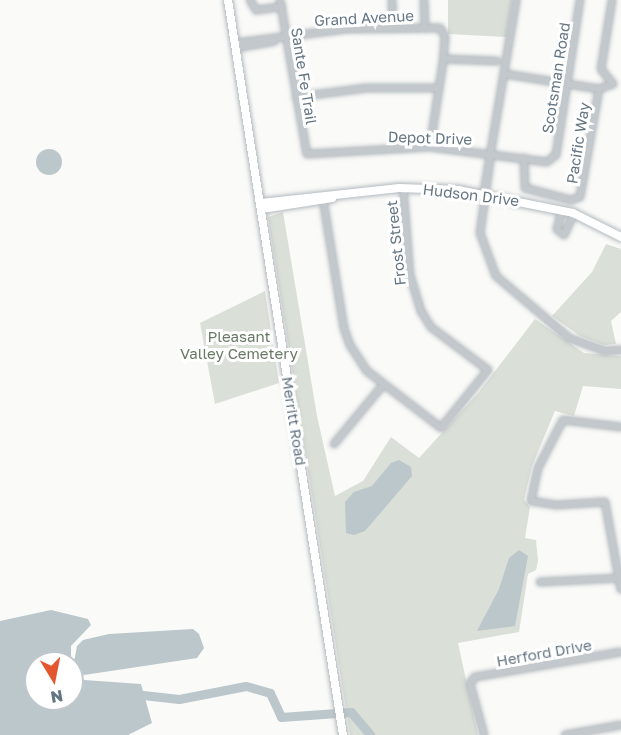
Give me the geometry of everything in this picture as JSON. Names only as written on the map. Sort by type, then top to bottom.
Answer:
[{"type":"main road","name":"Merritt Road","points":[[228,0],[343,735]]},
{"type":"main road","name":"Hudson Drive","points":[[261,206],[403,190]]},
{"type":"main road","name":"Hudson Drive","points":[[261,206],[313,194],[403,190],[485,195],[562,212],[621,237]]},
{"type":"main road","name":"Hudson Drive","points":[[573,216],[621,242]]},
{"type":"street","points":[[250,0],[256,10],[281,4]]},
{"type":"street","points":[[392,0],[393,27]]},
{"type":"street","points":[[424,0],[425,27]]},
{"type":"street","points":[[516,0],[480,233],[486,257],[508,290],[569,338],[604,351],[621,350]]},
{"type":"street","name":"Scotsman Road","points":[[552,160],[580,0]]},
{"type":"street","points":[[505,74],[599,88],[613,84],[602,69],[612,0]]},
{"type":"street","name":"Sante Fe Trail","points":[[281,4],[307,154]]},
{"type":"street","name":"Grand Avenue","points":[[235,45],[286,37],[393,27],[425,27],[442,30],[444,59]]},
{"type":"street","points":[[430,147],[444,59],[497,62]]},
{"type":"street","points":[[296,97],[366,88],[440,88]]},
{"type":"street","name":"Pacific Way","points":[[524,158],[525,188],[578,199],[582,194],[599,88]]},
{"type":"street","name":"Depot Drive","points":[[307,154],[430,147],[552,160]]},
{"type":"street","name":"Frost Street","points":[[383,385],[441,428],[488,370],[431,327],[421,311],[410,276],[403,190]]},
{"type":"street","points":[[323,199],[344,328],[358,357],[383,385],[334,444]]},
{"type":"street","points":[[562,212],[557,229],[564,236],[573,216]]},
{"type":"street","points":[[621,427],[563,420],[538,468],[531,501],[556,505],[605,502],[621,590]]},
{"type":"street","points":[[540,582],[620,578]]},
{"type":"street","name":"Herford Drive","points":[[484,735],[471,679],[621,652]]},
{"type":"street","points":[[565,735],[621,726]]},
{"type":"green space","points":[[448,0],[512,0],[506,37],[448,34]]},
{"type":"green space","points":[[283,212],[317,416],[335,496],[363,481],[391,437],[419,458],[479,392],[535,319],[584,353],[621,356],[621,389],[583,386],[574,416],[555,411],[532,466],[524,500],[530,507],[525,538],[536,540],[538,561],[536,570],[528,574],[519,632],[458,643],[478,735],[350,735],[268,217]]},
{"type":"green space","points":[[606,244],[621,249],[621,312],[611,321],[616,344],[604,345],[580,336],[552,316],[592,272]]},
{"type":"green space","name":"Pleasant Valley Cemetery","points":[[265,291],[279,383],[215,404],[200,323]]},
{"type":"shaded area","points":[[49,149],[58,153],[62,162],[58,171],[49,175],[40,171],[36,162],[40,153]]},
{"type":"shaded area","points":[[399,460],[411,467],[412,476],[365,531],[354,535],[346,533],[345,502],[354,492],[372,486],[391,463]]},
{"type":"shaded area","points":[[519,550],[528,556],[515,626],[477,631],[499,589],[509,558]]},
{"type":"shaded area","points":[[51,610],[88,619],[91,625],[71,646],[71,651],[24,651],[24,711],[84,711],[84,680],[141,684],[152,723],[128,735],[0,735],[0,621]]},
{"type":"shaded area","points":[[193,629],[199,634],[204,648],[197,658],[84,675],[84,651],[76,651],[77,646],[83,640],[109,634]]},
{"type":"waterway","points":[[134,694],[179,699],[246,686],[270,693],[281,717],[351,712],[370,735]]}]
